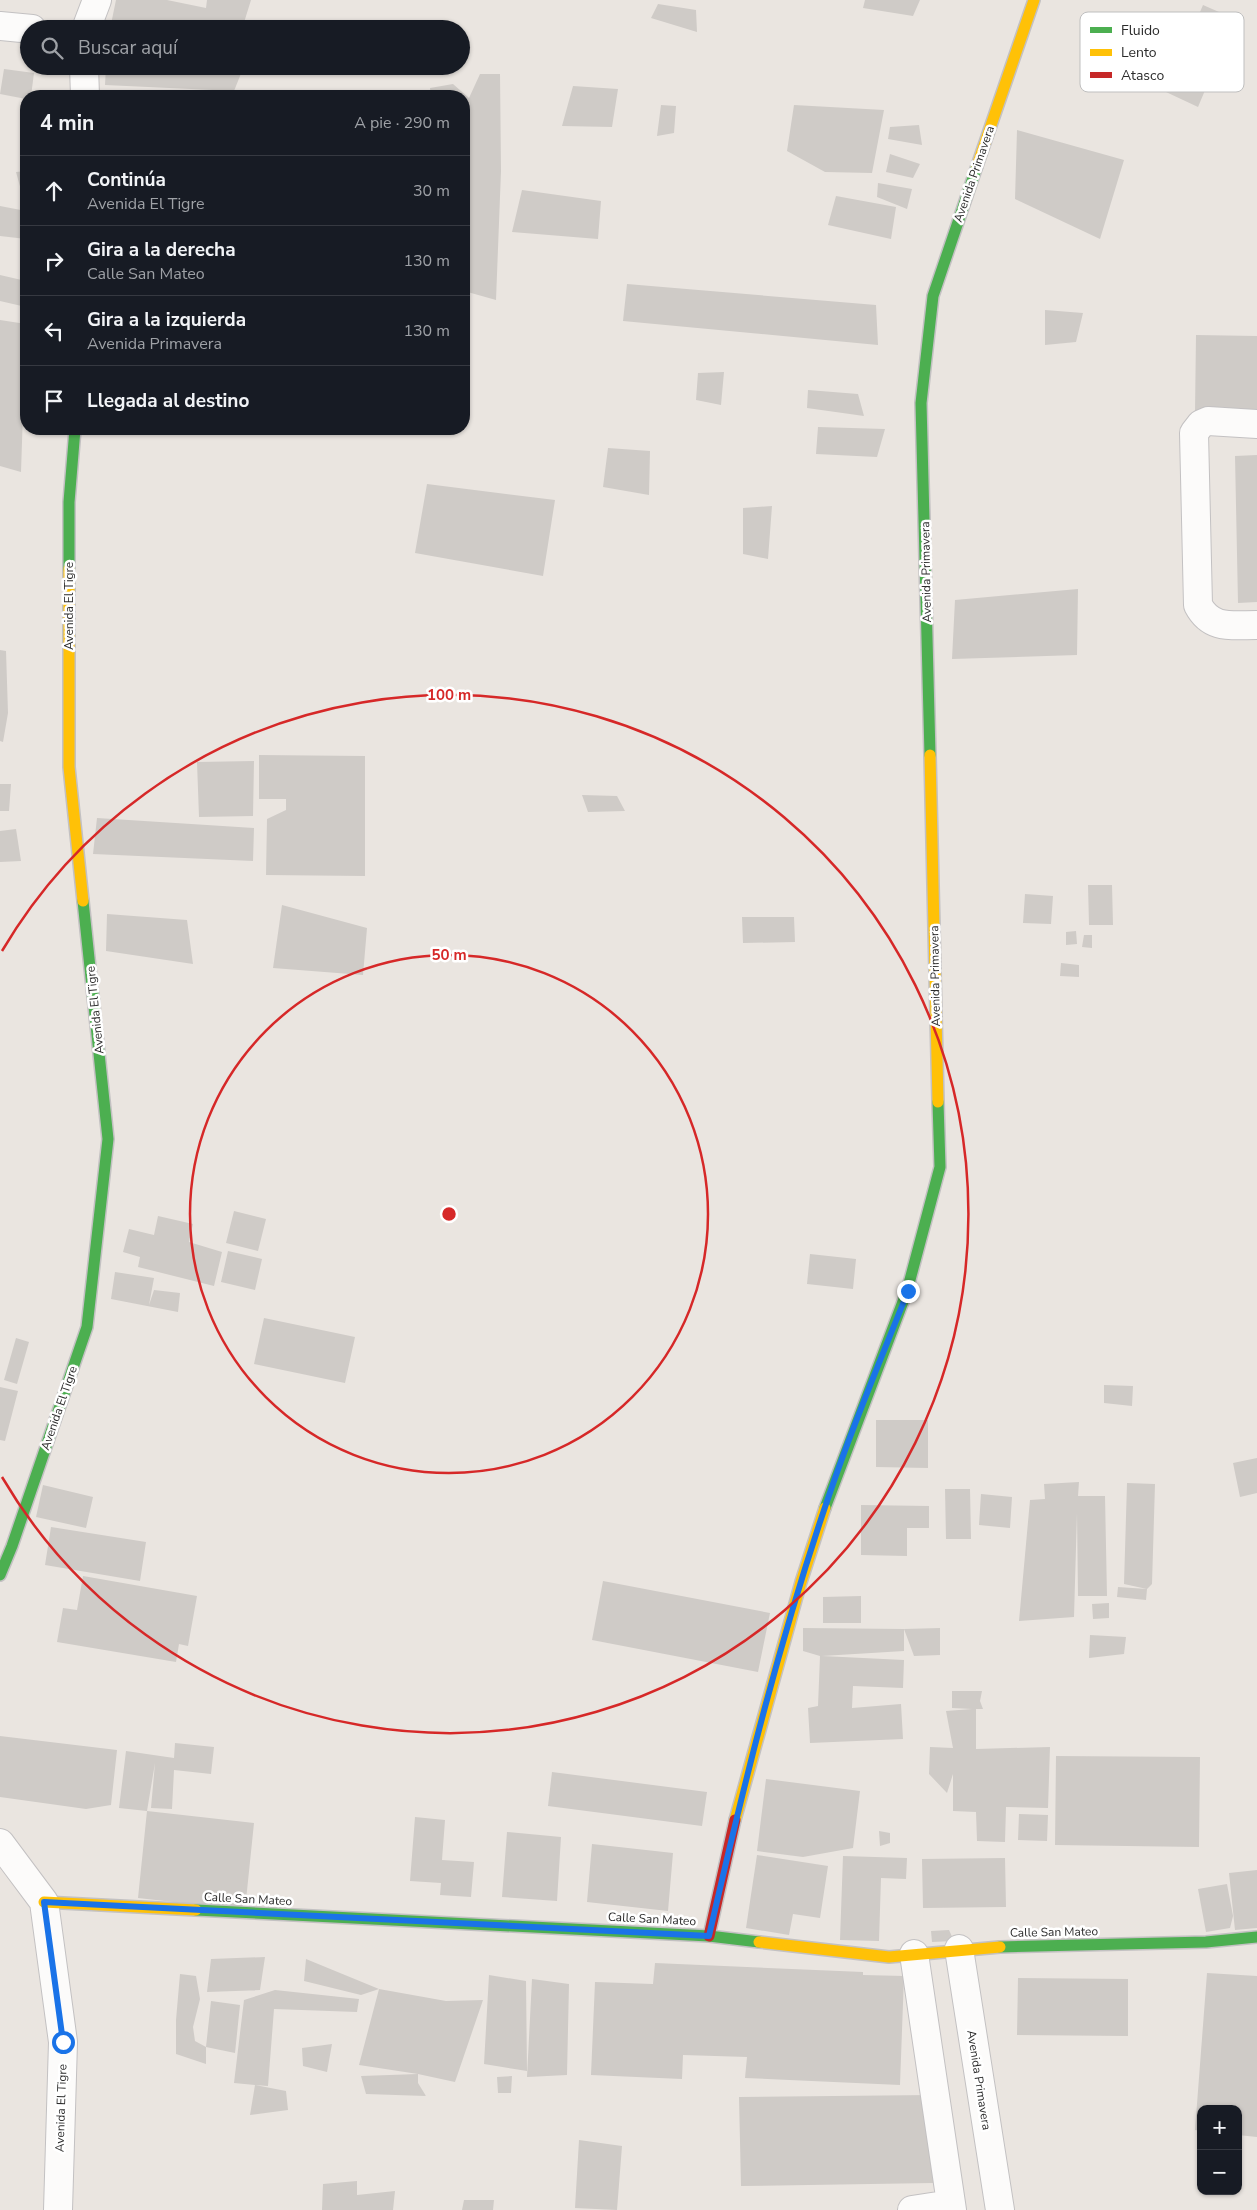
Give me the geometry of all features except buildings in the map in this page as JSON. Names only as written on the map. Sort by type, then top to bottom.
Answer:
[{"type":"street","points":[[89,20],[97,0]]},
{"type":"street","name":"Avenida Primavera","points":[[709,1936],[739,1801],[801,1582],[834,1480],[908,1291],[940,1167],[922,403],[933,296],[1034,0]]},
{"type":"street","points":[[0,26],[20,28]]},
{"type":"street","points":[[84,75],[84,90]]},
{"type":"street","points":[[1257,424],[1208,421],[1201,424],[1194,433],[1198,605],[1203,614],[1211,621],[1221,624],[1257,625]]},
{"type":"street","name":"Avenida El Tigre","points":[[0,1575],[12,1546],[87,1327],[108,1139],[69,767],[69,502],[75,435]]},
{"type":"street","name":"Avenida El Tigre","points":[[0,1842],[44,1902],[63,2042],[58,2210]]},
{"type":"street","name":"Calle San Mateo","points":[[44,1902],[709,1936],[889,1957],[959,1949],[1206,1942],[1257,1937]]},
{"type":"street","name":"Avenida Primavera","points":[[959,1949],[1000,2210]]},
{"type":"street","points":[[912,2210],[952,2207],[914,1954]]},
{"type":"traffic: fast","points":[[930,755],[921,403],[933,296],[977,166]]},
{"type":"traffic: fast","points":[[69,569],[69,502],[75,435]]},
{"type":"traffic: fast","points":[[0,1575],[12,1546],[87,1327],[108,1139],[83,901]]},
{"type":"traffic: fast","points":[[825,1508],[907,1291],[940,1167],[938,1102]]},
{"type":"traffic: fast","points":[[196,1910],[709,1936],[759,1942]]},
{"type":"traffic: fast","points":[[1000,1947],[1206,1942],[1257,1937]]},
{"type":"traffic: slow","points":[[977,166],[1034,0]]},
{"type":"traffic: slow","points":[[69,569],[69,767],[83,901]]},
{"type":"traffic: slow","points":[[930,755],[938,1102]]},
{"type":"traffic: slow","points":[[735,1820],[801,1582],[825,1508]]},
{"type":"traffic: slow","points":[[44,1902],[196,1910]]},
{"type":"traffic: slow","points":[[759,1942],[889,1957],[1000,1947]]},
{"type":"traffic: jam","points":[[709,1936],[735,1820]]},
{"type":"route","points":[[63,2042],[44,1902],[709,1936],[739,1801],[801,1582],[834,1480],[908,1291]]}]
